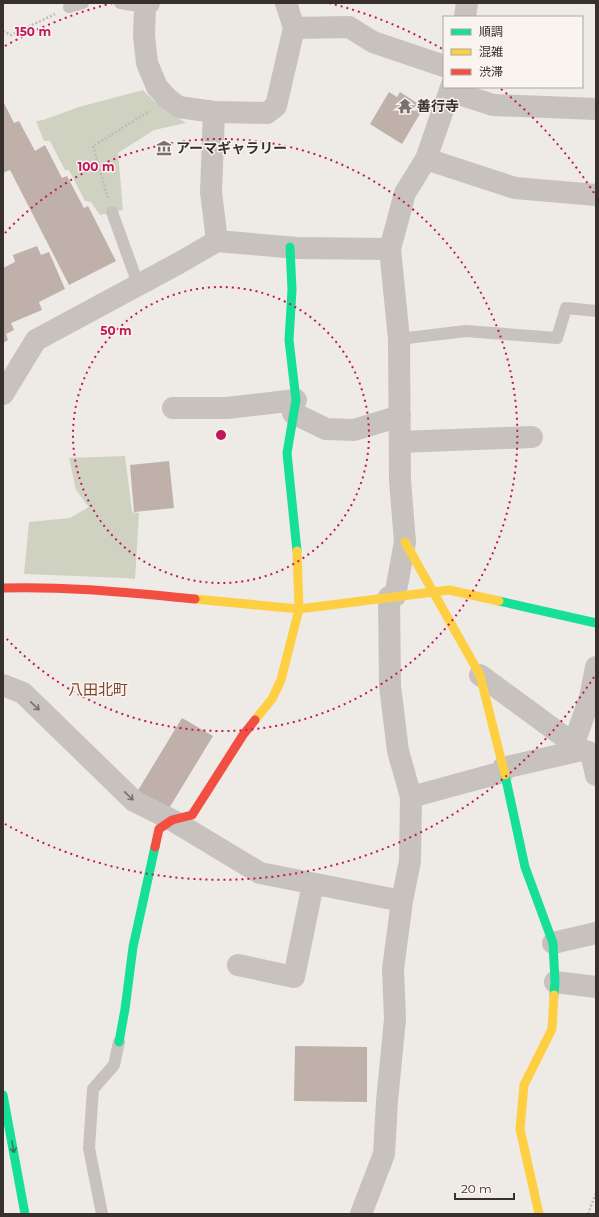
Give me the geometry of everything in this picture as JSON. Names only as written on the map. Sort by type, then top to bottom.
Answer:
[{"type":"street","points":[[147,5],[144,36],[147,63],[157,87],[167,98],[178,107],[214,112],[268,114],[276,106],[294,28],[286,3]]},
{"type":"street","points":[[465,16],[467,3]]},
{"type":"street","points":[[294,28],[349,27],[373,42],[443,66]]},
{"type":"street","points":[[361,1214],[384,1154],[394,1019],[393,969],[402,901],[410,861],[411,797],[398,751],[390,686],[392,597],[405,542],[400,480],[399,339],[390,249],[405,193],[426,159],[450,89],[493,105],[596,109]]},
{"type":"street","points":[[214,112],[211,192],[217,240]]},
{"type":"street","points":[[426,159],[516,188],[596,195]]},
{"type":"street","points":[[3,394],[36,340],[217,240],[290,247],[390,249]]},
{"type":"street","points":[[119,1042],[133,947],[159,829],[172,820],[192,815],[243,735],[272,699],[281,680],[300,608],[296,539],[287,453],[294,407],[289,340],[292,290],[290,247]]},
{"type":"street","points":[[173,408],[294,407],[326,429],[354,430],[400,416]]},
{"type":"street","points":[[400,442],[532,437]]},
{"type":"street","points":[[405,542],[480,675],[525,867],[553,943],[555,982],[552,1029],[524,1085],[520,1129],[539,1214]]},
{"type":"street","points":[[3,588],[30,587],[94,590],[300,608],[449,590],[596,624]]},
{"type":"street","points":[[596,667],[590,698],[586,750],[596,775]]},
{"type":"street","points":[[480,675],[586,750]]},
{"type":"street","points":[[3,686],[23,693],[134,801],[172,820],[260,873],[402,901]]},
{"type":"street","points":[[411,797],[503,770],[586,750]]},
{"type":"street","points":[[238,965],[294,977],[313,884]]},
{"type":"street","points":[[553,943],[596,933]]},
{"type":"street","points":[[555,982],[596,987]]},
{"type":"street","points":[[3,1095],[25,1214]]},
{"type":"lane","points":[[70,7],[83,3]]},
{"type":"lane","points":[[120,3],[147,5]]},
{"type":"lane","points":[[112,212],[138,284]]},
{"type":"lane","points":[[399,339],[466,331],[557,338],[566,308],[596,310]]},
{"type":"lane","points":[[102,1214],[89,1148],[93,1089],[114,1065],[119,1042]]},
{"type":"path","points":[[3,31],[11,35],[70,7]]},
{"type":"path","points":[[112,212],[93,146],[159,106],[167,98]]},
{"type":"path","points":[[588,1214],[596,1193]]},
{"type":"green space","points":[[143,90],[158,104],[186,123],[154,130],[118,153],[123,210],[100,215],[91,202],[85,201],[69,170],[65,170],[50,141],[44,141],[36,121],[43,120],[79,107]]},
{"type":"green space","points":[[125,456],[132,512],[139,513],[135,579],[24,574],[29,522],[70,518],[89,507],[76,490],[69,458]]},
{"type":"building","points":[[389,92],[397,97],[400,92],[417,103],[414,108],[421,112],[402,144],[370,124]]},
{"type":"building","points":[[3,101],[14,123],[19,121],[35,151],[45,145],[62,178],[67,176],[84,208],[88,206],[116,261],[69,285],[10,170],[3,173]]},
{"type":"building","points":[[37,246],[41,255],[49,252],[65,289],[39,302],[42,310],[11,323],[14,330],[6,334],[8,340],[3,343],[3,268],[15,262],[13,255]]},
{"type":"building","points":[[169,461],[174,508],[134,512],[130,465]]},
{"type":"building","points":[[182,718],[213,736],[168,810],[137,792]]},
{"type":"building","points":[[295,1046],[367,1047],[367,1102],[294,1101]]},
{"type":"traffic: fast","points":[[290,247],[292,290],[289,340],[296,400],[287,453],[297,551]]},
{"type":"traffic: fast","points":[[499,601],[596,623]]},
{"type":"traffic: fast","points":[[505,775],[525,867],[553,943],[555,982],[554,995]]},
{"type":"traffic: fast","points":[[119,1042],[133,947],[155,847]]},
{"type":"traffic: fast","points":[[3,1095],[25,1214]]},
{"type":"traffic: slow","points":[[405,542],[480,675],[505,775]]},
{"type":"traffic: slow","points":[[255,720],[272,699],[281,680],[299,609],[297,551]]},
{"type":"traffic: slow","points":[[195,599],[299,609],[449,590],[499,601]]},
{"type":"traffic: slow","points":[[539,1214],[520,1129],[524,1085],[552,1029],[554,995]]},
{"type":"traffic: jam","points":[[3,588],[75,589],[195,599]]},
{"type":"traffic: jam","points":[[155,847],[159,829],[172,820],[192,815],[243,735],[255,720]]},
{"type":"place","name":"善行寺","points":[[405,106]]},
{"type":"place","name":"アーマギャラリー","points":[[164,148]]},
{"type":"district","name":"八田北町","points":[[98,690]]}]
